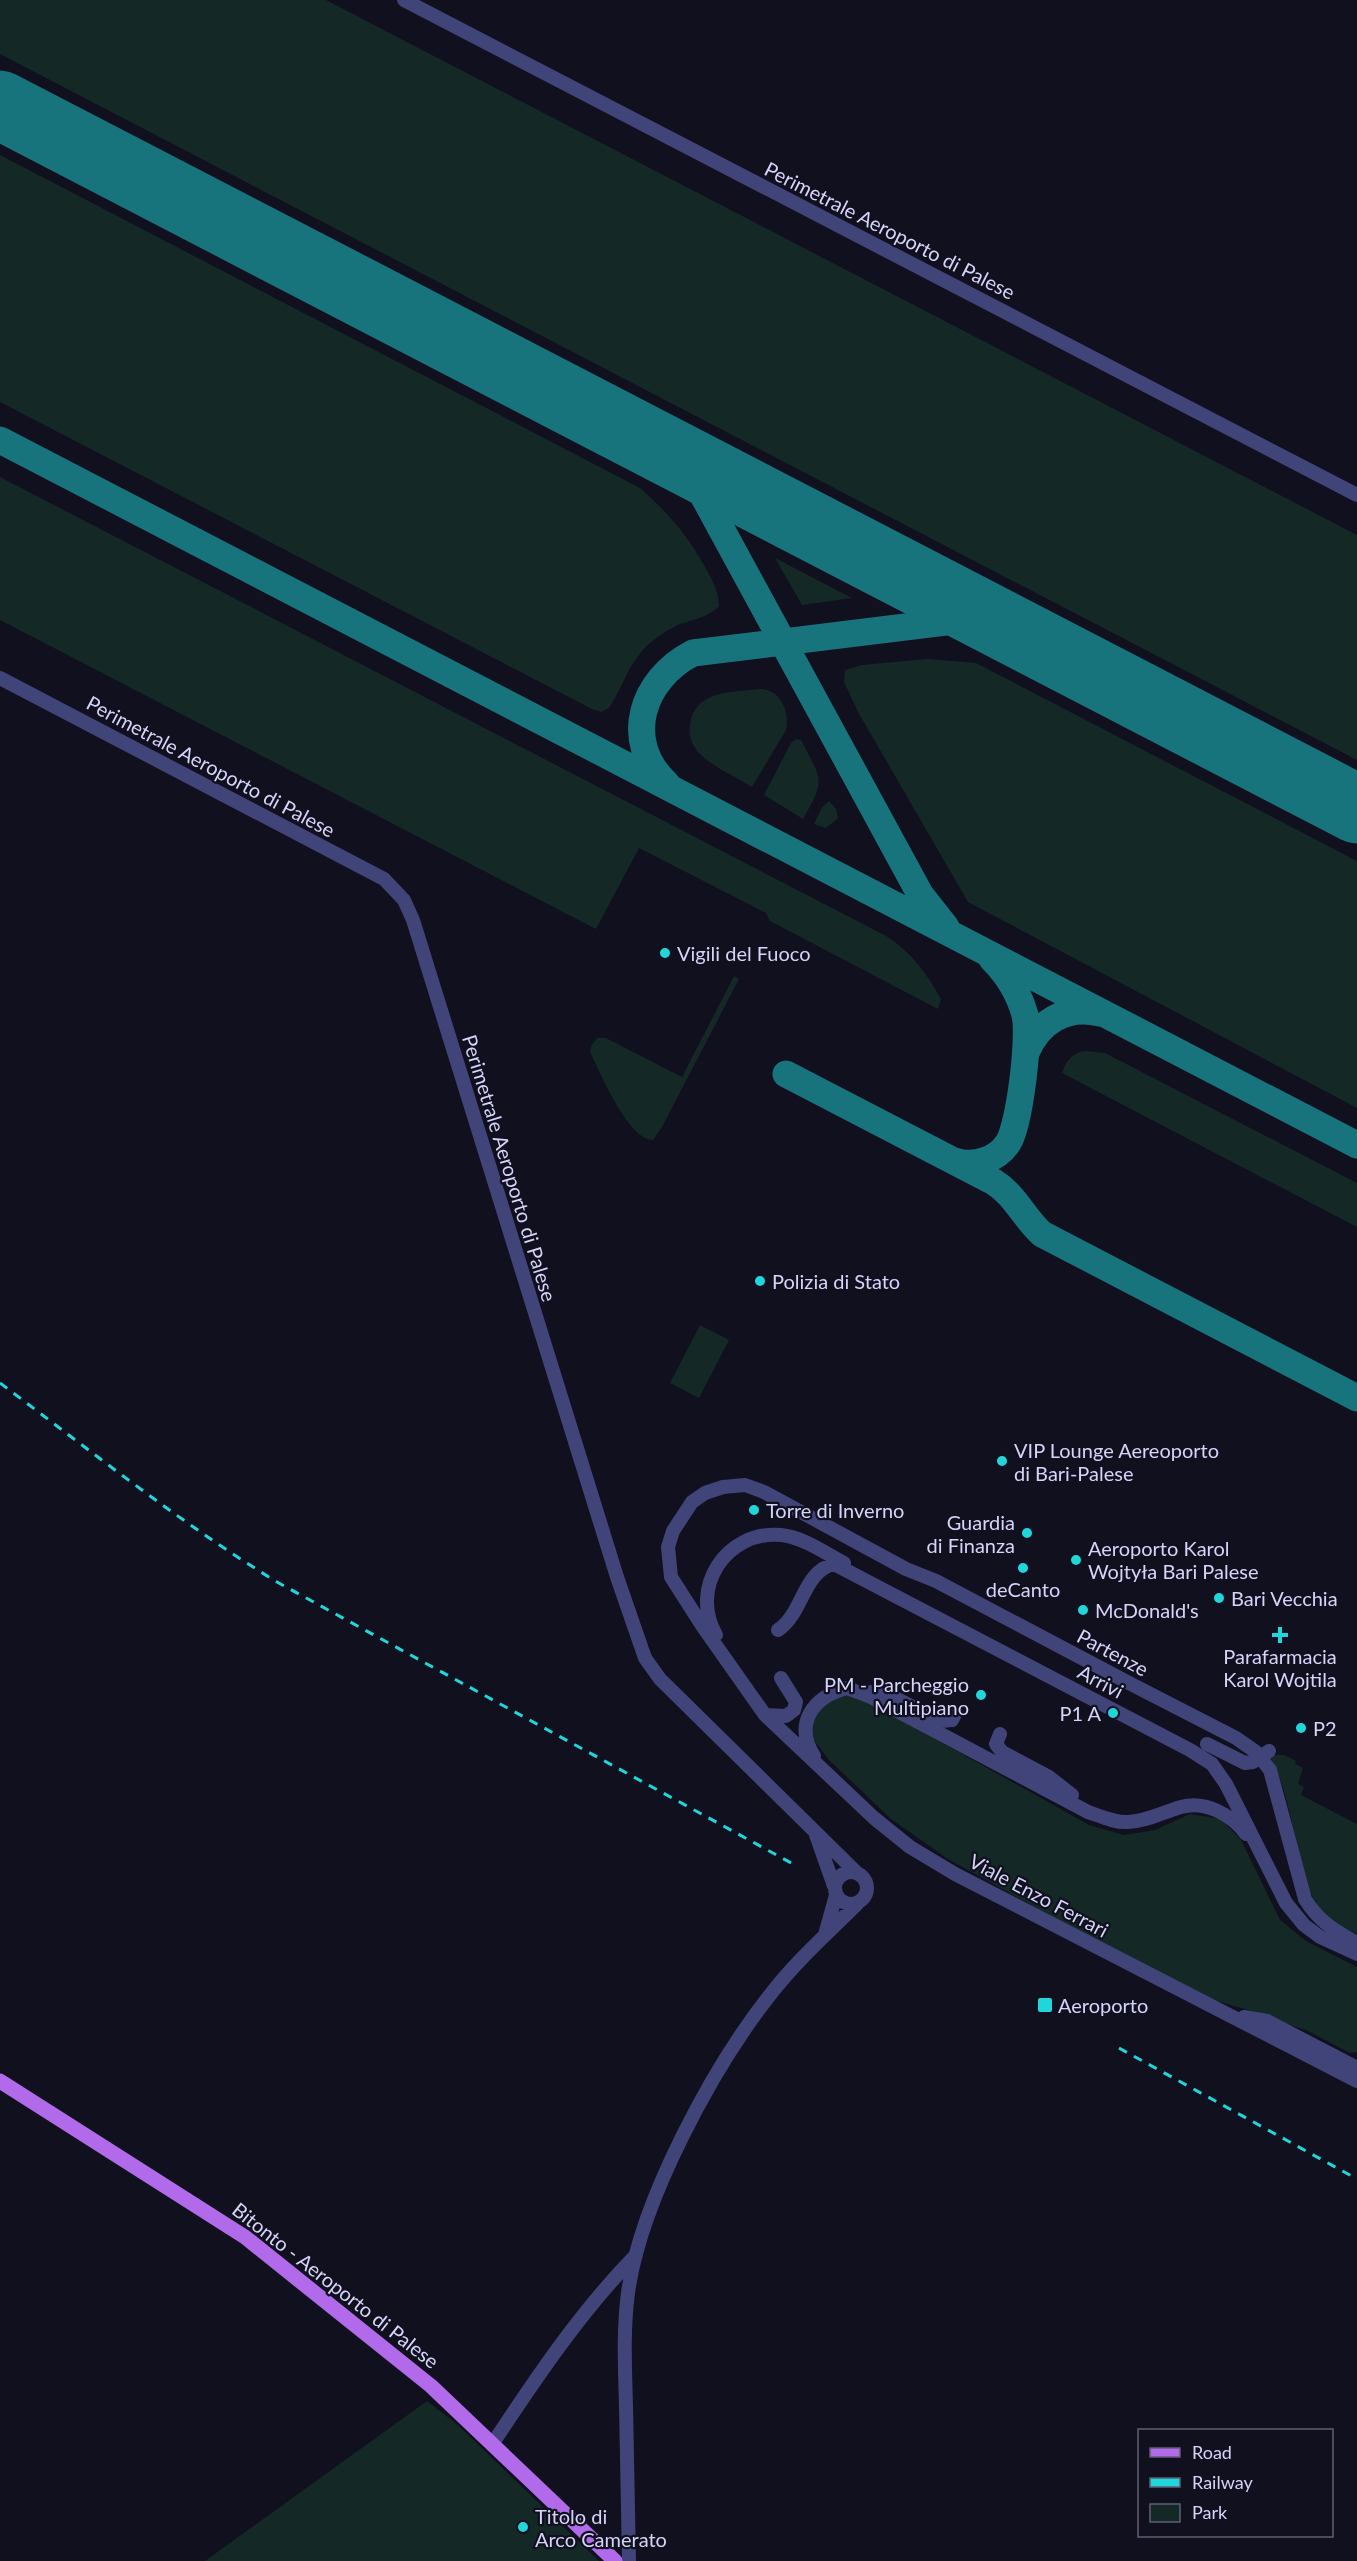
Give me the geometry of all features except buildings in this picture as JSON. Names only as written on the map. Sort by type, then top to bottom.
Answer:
[{"type":"main road","name":"Bitonto - Aeroporto di Palese","points":[[0,2081],[246,2236],[430,2386],[615,2561]]},
{"type":"street","name":"Perimetrale Aeroporto di Palese","points":[[404,0],[1357,495]]},
{"type":"street","name":"Perimetrale Aeroporto di Palese","points":[[0,678],[384,879],[404,900],[413,920],[617,1577],[645,1658],[660,1679],[857,1873]]},
{"type":"street","name":"Partenze","points":[[745,1686],[671,1577],[668,1548],[673,1531],[692,1502],[705,1493],[723,1487],[745,1485],[764,1491],[906,1569],[945,1586],[1236,1738],[1256,1752],[1270,1770],[1305,1899],[1313,1913],[1327,1927],[1343,1936],[1356,1950]]},
{"type":"street","points":[[745,1686],[710,1624],[706,1604],[707,1588],[713,1570],[725,1556],[751,1538],[782,1535],[813,1546],[891,1587]]},
{"type":"street","name":"Arrivi","points":[[778,1630],[789,1621],[814,1576],[824,1567],[834,1564],[1208,1760],[1226,1784],[1286,1903],[1304,1925],[1320,1937],[1356,1950]]},
{"type":"street","points":[[765,1714],[786,1716],[794,1710],[796,1702],[781,1678]]},
{"type":"street","name":"Viale Enzo Ferrari","points":[[745,1686],[765,1714],[874,1818],[910,1847],[1126,1963],[1357,2081]]},
{"type":"street","points":[[826,1773],[806,1741],[807,1720],[810,1711],[824,1697],[835,1691],[846,1688],[895,1698],[941,1721],[952,1720],[956,1712]]},
{"type":"street","points":[[856,1690],[1088,1812],[1125,1822],[1149,1820],[1183,1806],[1205,1807],[1227,1815],[1240,1825],[1261,1855]]},
{"type":"street","points":[[1000,1734],[996,1744],[1002,1752],[1049,1778],[1065,1791],[1110,1818]]},
{"type":"street","points":[[1207,1744],[1245,1763],[1253,1762],[1269,1751]]},
{"type":"street","name":"Perimetrale Aeroporto di Palese","points":[[814,1830],[825,1853],[835,1890]]},
{"type":"street","points":[[629,2561],[624,2330],[628,2291],[651,2207],[709,2087],[770,1995],[826,1931],[865,1896],[867,1888],[864,1879],[857,1873],[842,1874],[835,1890],[826,1931]]},
{"type":"street","points":[[835,1890],[843,1902],[858,1903]]},
{"type":"street","points":[[1230,2015],[1267,2021],[1357,2068]]},
{"type":"street","points":[[1230,2015],[1260,2023],[1357,2074]]},
{"type":"street","points":[[1342,2059],[1357,2059]]},
{"type":"street","points":[[493,2444],[539,2374],[603,2291],[636,2255]]},
{"type":"green space","points":[[0,0],[326,0],[1357,535],[1357,760],[0,54]]},
{"type":"green space","points":[[0,155],[640,488],[668,515],[691,544],[715,586],[719,606],[703,617],[672,628],[648,645],[639,654],[609,708],[601,712],[0,402]]},
{"type":"green space","points":[[0,477],[888,937],[912,957],[924,973],[941,999],[938,1009],[770,921],[766,913],[639,848],[596,929],[0,620]]},
{"type":"green space","points":[[775,558],[852,598],[802,605]]},
{"type":"green space","points":[[927,659],[976,663],[1357,861],[1357,1108],[968,902],[858,712],[844,682],[845,670],[862,665]]},
{"type":"green space","points":[[761,689],[774,693],[783,703],[787,723],[786,730],[752,787],[701,755],[692,741],[690,725],[693,714],[707,699],[727,692]]},
{"type":"green space","points":[[796,739],[801,740],[817,772],[818,780],[815,795],[803,819],[764,795],[791,743]]},
{"type":"green space","points":[[829,801],[836,809],[838,818],[826,828],[814,824],[822,807]]},
{"type":"green space","points":[[734,976],[739,979],[662,1127],[653,1140],[644,1137],[634,1129],[616,1104],[590,1052],[592,1044],[598,1038],[606,1038],[682,1077]]},
{"type":"green space","points":[[1085,1051],[1105,1053],[1357,1183],[1357,1227],[1062,1073],[1070,1058]]},
{"type":"green space","points":[[700,1325],[729,1340],[699,1398],[670,1383]]},
{"type":"green space","points":[[843,1693],[864,1699],[1089,1825],[1124,1835],[1155,1830],[1190,1814],[1221,1819],[1241,1840],[1280,1920],[1306,1941],[1357,1967],[1357,2052],[1350,2053],[1306,2030],[1269,2016],[1210,1999],[948,1859],[891,1819],[828,1759],[814,1740],[811,1729],[819,1706]]},
{"type":"green space","points":[[1284,1755],[1296,1761],[1295,1764],[1303,1768],[1298,1784],[1304,1787],[1301,1795],[1357,1824],[1357,1934],[1332,1921],[1315,1900],[1301,1862],[1279,1776],[1270,1758]]},
{"type":"green space","points":[[427,2401],[457,2424],[599,2561],[205,2561]]},
{"type":"taxiway","points":[[0,440],[1357,1145]]},
{"type":"taxiway","points":[[664,450],[690,473],[699,488],[920,894],[946,927]]},
{"type":"taxiway","points":[[720,527],[722,511],[729,500],[740,496],[757,498]]},
{"type":"taxiway","points":[[914,626],[924,614],[928,604],[925,593],[916,581]]},
{"type":"taxiway","points":[[667,784],[653,767],[644,749],[642,731],[644,712],[650,695],[661,678],[675,664],[693,653],[962,620],[992,623],[1009,629]]},
{"type":"taxiway","points":[[955,1161],[962,1163],[984,1161],[998,1154],[1008,1143],[1020,1100],[1026,1041],[1025,1015],[1012,985],[992,959]]},
{"type":"taxiway","points":[[1026,1053],[1038,1033],[1055,1018],[1076,1012],[1100,1013]]},
{"type":"taxiway","points":[[786,1074],[994,1182],[1008,1193],[1042,1234],[1357,1398]]},
{"type":"runway","points":[[0,105],[1357,809]]},
{"type":"railway","points":[[0,1383],[170,1511],[277,1582],[793,1864]]},
{"type":"railway","points":[[1119,2048],[1357,2179]]},
{"type":"place","name":"Vigili del Fuoco","points":[[665,953]]},
{"type":"place","name":"Polizia di Stato","points":[[760,1281]]},
{"type":"place","name":"VIP Lounge Aereoporto di Bari-Palese","points":[[1002,1461]]},
{"type":"place","name":"Torre di Inverno","points":[[754,1510]]},
{"type":"place","name":"Guardia di Finanza","points":[[1027,1533]]},
{"type":"place","name":"Aeroporto Karol Wojtyła Bari Palese","points":[[1076,1560]]},
{"type":"place","name":"deCanto","points":[[1023,1568]]},
{"type":"place","name":"Bari Vecchia","points":[[1219,1598]]},
{"type":"place","name":"McDonald's","points":[[1083,1610]]},
{"type":"place","name":"Parafarmacia Karol Wojtila","points":[[1280,1635]]},
{"type":"place","name":"PM - Parcheggio Multipiano","points":[[981,1695]]},
{"type":"place","name":"P1 A","points":[[1113,1713]]},
{"type":"place","name":"P2","points":[[1301,1728]]},
{"type":"place","name":"Aeroporto","points":[[1045,2005]]},
{"type":"place","name":"Titolo di Arco Camerato","points":[[523,2527]]}]
